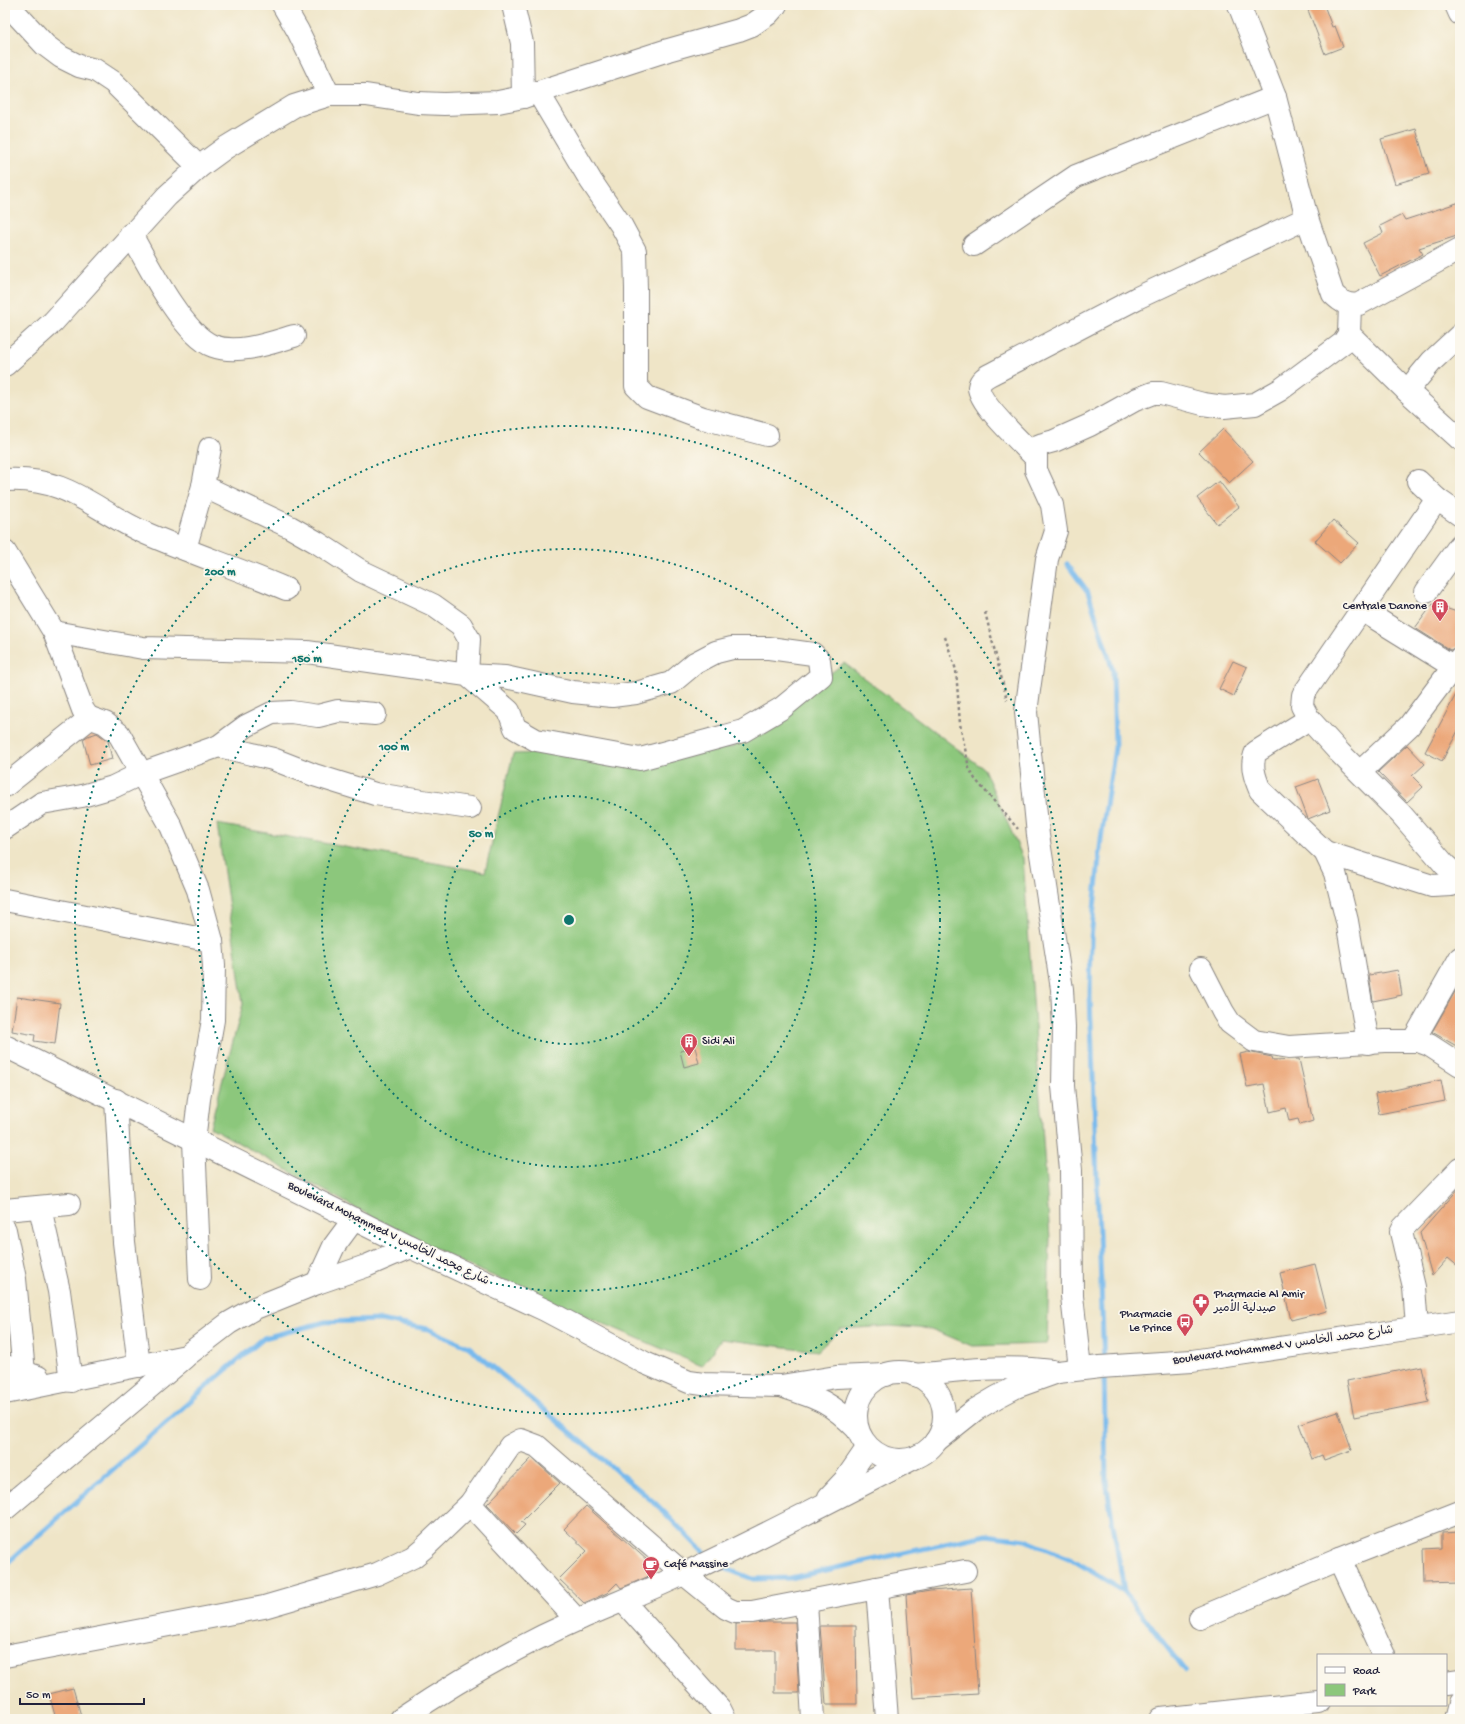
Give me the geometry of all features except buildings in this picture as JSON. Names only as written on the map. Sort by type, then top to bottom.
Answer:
[{"type":"street","points":[[8,5],[45,45],[61,57],[79,66],[95,70],[112,82],[198,167]]},
{"type":"street","points":[[283,5],[298,31],[329,95]]},
{"type":"street","points":[[513,5],[522,43],[531,95],[621,225],[635,251],[636,386],[646,397],[703,418],[767,435]]},
{"type":"street","points":[[5,366],[53,322],[131,234],[167,196],[198,167],[225,148],[294,106],[329,95],[366,95],[418,103],[444,104],[498,102],[531,95],[585,75],[739,30],[752,25],[768,14],[776,5]]},
{"type":"street","points":[[1239,5],[1275,97],[1307,218],[1330,286],[1339,300],[1350,305],[1360,304],[1460,249]]},
{"type":"street","points":[[1456,5],[1460,14]]},
{"type":"street","points":[[974,245],[1076,176],[1275,97]]},
{"type":"street","points":[[1035,457],[985,404],[979,389],[981,382],[985,378],[1137,298],[1307,218]]},
{"type":"street","points":[[131,234],[157,283],[188,325],[206,342],[214,346],[224,348],[252,347],[294,336]]},
{"type":"street","points":[[1090,1368],[1072,1296],[1071,1170],[1062,1086],[1064,1028],[1062,989],[1038,835],[1026,712],[1048,559],[1056,531],[1052,505],[1036,470],[1035,457],[1038,446],[1090,425],[1153,393],[1161,393],[1203,404],[1224,407],[1255,404],[1280,390],[1327,357],[1343,343],[1349,334],[1350,305]]},
{"type":"street","points":[[1349,334],[1407,391],[1460,439]]},
{"type":"street","points":[[1407,391],[1432,360],[1460,335]]},
{"type":"street","points":[[185,549],[203,486],[210,448]]},
{"type":"street","points":[[5,480],[24,479],[47,483],[66,489],[143,532],[243,570],[286,589]]},
{"type":"street","points":[[1418,481],[1437,499],[1460,515]]},
{"type":"street","points":[[203,486],[290,527],[362,571],[433,605],[461,625],[469,639],[467,675]]},
{"type":"street","points":[[1437,499],[1303,695],[1302,706],[1309,719],[1401,814],[1445,865],[1460,878]]},
{"type":"street","points":[[1426,592],[1460,545]]},
{"type":"street","points":[[5,552],[54,632],[81,704],[90,718],[105,724],[120,734],[140,774],[172,826],[198,890],[212,941],[214,966],[213,1020],[198,1099],[194,1141],[200,1279]]},
{"type":"street","points":[[1360,772],[1409,726],[1457,662],[1362,610]]},
{"type":"street","points":[[54,632],[143,648],[307,652],[467,675],[505,677],[573,692],[612,696],[636,693],[671,683],[695,663],[716,652],[732,648],[769,648],[813,654],[819,660],[821,676],[782,708],[743,731],[640,758],[536,740],[515,728],[509,711],[467,675]]},
{"type":"street","points":[[5,828],[42,804],[113,787],[140,774],[219,746],[246,726],[272,713],[291,712],[318,716],[338,711],[375,714]]},
{"type":"street","points":[[5,786],[90,718]]},
{"type":"street","points":[[1309,719],[1256,752],[1252,765],[1255,780],[1260,790],[1325,852],[1335,873],[1347,921],[1368,1042]]},
{"type":"street","points":[[219,746],[273,759],[314,775],[375,794],[470,808]]},
{"type":"street","points":[[1325,852],[1432,886],[1451,885],[1460,882]]},
{"type":"street","points":[[5,900],[212,941]]},
{"type":"street","points":[[1413,1041],[1459,966]]},
{"type":"street","points":[[1201,969],[1230,1023],[1254,1041],[1290,1047],[1413,1041],[1430,1045],[1460,1065]]},
{"type":"street","name":"Boulevard Mohammed V شارع محمد الخامس","points":[[5,1046],[410,1247],[545,1310],[645,1363],[689,1382],[703,1384],[781,1386],[842,1376],[886,1375]]},
{"type":"street","points":[[116,1100],[124,1242],[139,1366]]},
{"type":"street","points":[[1417,1327],[1414,1287],[1401,1232],[1403,1228],[1460,1169]]},
{"type":"street","points":[[5,1210],[40,1208],[69,1204]]},
{"type":"street","points":[[40,1208],[59,1291],[64,1382]]},
{"type":"street","points":[[317,1283],[334,1246],[354,1219]]},
{"type":"street","points":[[5,1230],[15,1279],[15,1369],[64,1382]]},
{"type":"street","points":[[5,1509],[186,1356],[220,1330],[243,1315],[268,1302],[366,1266],[410,1247]]},
{"type":"street","name":"Boulevard Mohammed V شارع محمد الخامس","points":[[936,1441],[975,1410],[997,1397],[1016,1387],[1058,1372],[1192,1360],[1460,1321]]},
{"type":"street","points":[[5,1393],[186,1356]]},
{"type":"street","name":"Boulevard Mohammed V شارع محمد الخامس","points":[[914,1375],[997,1368],[1030,1368],[1058,1372]]},
{"type":"street","points":[[401,1719],[446,1689],[486,1666],[577,1620],[623,1601],[734,1550],[818,1508],[918,1456],[929,1450],[936,1441],[942,1429],[944,1415],[942,1402],[935,1390],[926,1381],[914,1375],[900,1373],[886,1375],[876,1379],[868,1386],[861,1396],[856,1412],[863,1438],[879,1455],[892,1460],[905,1460],[918,1456]]},
{"type":"street","name":"Boulevard Mohammed V شارع محمد الخامس","points":[[781,1386],[825,1401],[841,1412],[863,1438]]},
{"type":"street","points":[[818,1508],[846,1479],[863,1438]]},
{"type":"street","points":[[5,1656],[264,1608],[371,1576],[413,1557],[470,1504],[510,1446],[518,1441],[524,1441],[537,1446],[687,1572],[726,1608],[735,1612],[752,1612],[965,1571]]},
{"type":"street","points":[[470,1504],[577,1620]]},
{"type":"street","points":[[1200,1618],[1340,1559],[1460,1512]]},
{"type":"street","points":[[1340,1559],[1384,1654]]},
{"type":"street","points":[[878,1588],[887,1719]]},
{"type":"street","points":[[623,1601],[720,1709],[725,1719]]},
{"type":"street","points":[[806,1602],[813,1719]]},
{"type":"street","points":[[1447,1684],[1460,1682]]},
{"type":"street","points":[[1160,1719],[1317,1702]]},
{"type":"street","points":[[1456,1719],[1460,1703]]},
{"type":"path","points":[[985,612],[1008,702]]},
{"type":"path","points":[[946,637],[956,670],[960,724],[969,768],[975,779],[1020,831]]},
{"type":"green space","points":[[844,663],[984,769],[1023,858],[1050,1238],[1047,1344],[972,1346],[931,1329],[890,1326],[840,1329],[818,1351],[721,1339],[702,1366],[463,1263],[354,1207],[210,1127],[243,1004],[217,824],[485,872],[513,754],[733,747]]},
{"type":"waterway","points":[[1067,564],[1088,592],[1113,671],[1115,747],[1101,839],[1091,938],[1090,996],[1104,1363]]},
{"type":"waterway","points":[[5,1565],[214,1380],[264,1338],[325,1322],[380,1320],[428,1329],[469,1347],[656,1504],[707,1556]]},
{"type":"waterway","points":[[1104,1373],[1106,1481],[1124,1591]]},
{"type":"waterway","points":[[716,1565],[753,1579],[790,1578],[986,1535],[1025,1540],[1073,1560],[1124,1591],[1185,1671]]},
{"type":"place","name":"Centrale Danone","points":[[1440,622]]},
{"type":"place","name":"Sidi Ali","points":[[689,1057]]},
{"type":"place","name":"Pharmacie Al Amir صيدلية الأمير","points":[[1201,1317]]},
{"type":"place","name":"Pharmacie Le Prince","points":[[1185,1337]]},
{"type":"place","name":"Café Massine","points":[[651,1580]]}]
